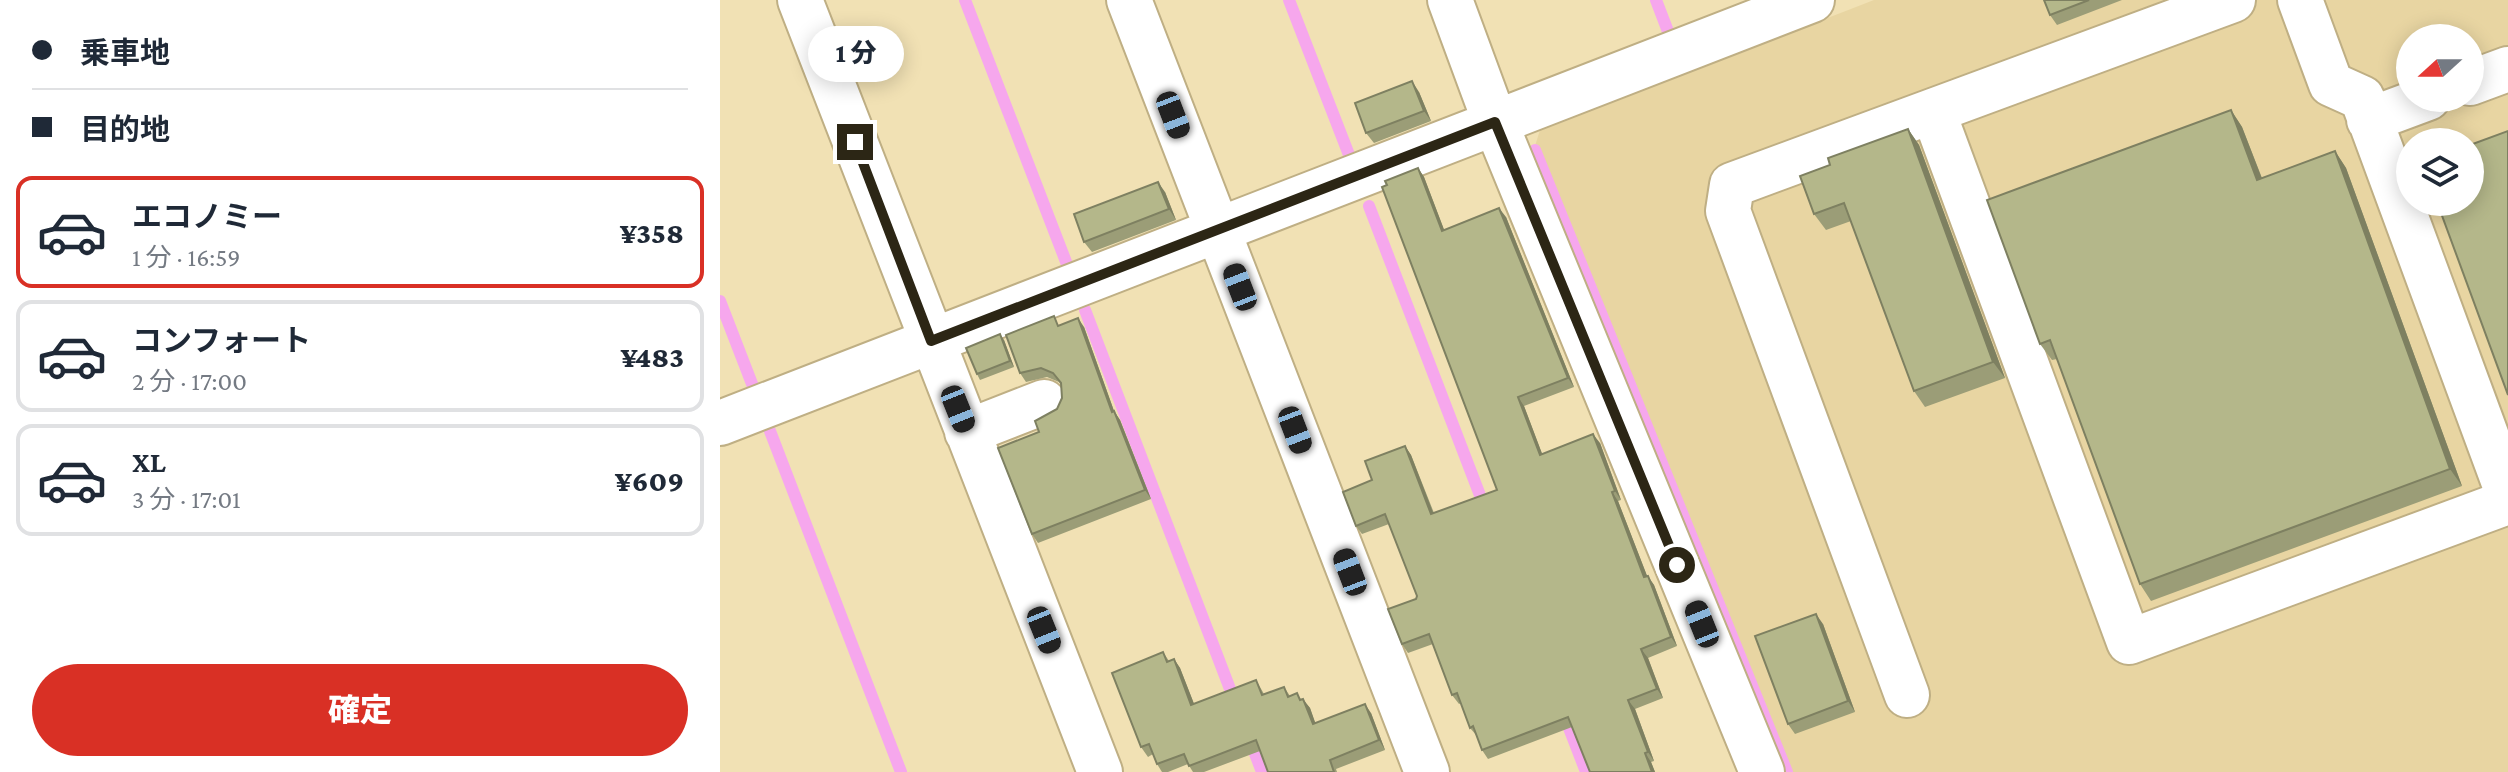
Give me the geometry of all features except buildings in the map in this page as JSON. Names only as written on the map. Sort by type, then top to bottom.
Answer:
[{"type":"street","points":[[800,0],[1100,772]]},
{"type":"street","points":[[1129,0],[1427,772]]},
{"type":"street","points":[[1450,0],[1495,122],[1762,772]]},
{"type":"street","points":[[720,423],[1812,0]]},
{"type":"street","points":[[1907,695],[1728,211],[1732,185],[2233,0]]},
{"type":"street","points":[[2300,0],[2331,84],[2362,98],[2508,494]]},
{"type":"street","points":[[2484,78],[2508,69]]},
{"type":"street","points":[[2369,120],[2396,110]]},
{"type":"street","points":[[1933,111],[2129,642],[2508,502]]},
{"type":"street","points":[[967,432],[1044,402]]},
{"type":"shaded area","points":[[1874,0],[2508,0],[2508,772],[1788,772],[1535,146],[1540,130]]},
{"type":"waterway","points":[[965,0],[1068,267]]},
{"type":"waterway","points":[[1289,0],[1351,160]]},
{"type":"waterway","points":[[1656,0],[1669,34]]},
{"type":"waterway","points":[[1535,150],[1787,772]]},
{"type":"waterway","points":[[1369,206],[1486,511]]},
{"type":"waterway","points":[[720,301],[754,389]]},
{"type":"waterway","points":[[1085,310],[1235,702]]},
{"type":"waterway","points":[[770,431],[901,772]]},
{"type":"waterway","points":[[1564,715],[1586,772]]},
{"type":"waterway","points":[[1249,738],[1262,772]]},
{"type":"route","points":[[855,142],[931,341],[1495,122],[1677,565]]}]
